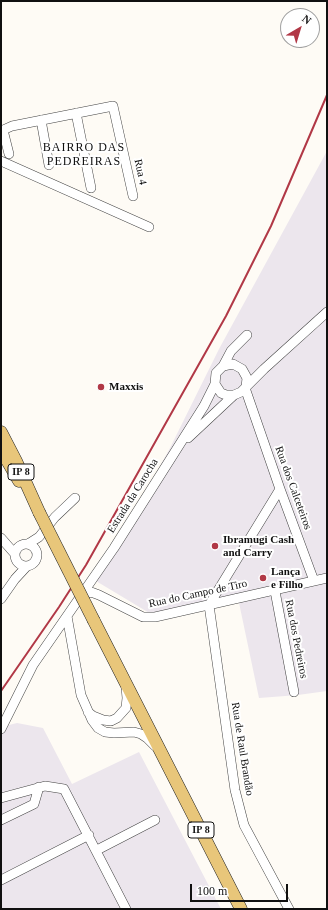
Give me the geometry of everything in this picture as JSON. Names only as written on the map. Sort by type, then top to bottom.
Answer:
[{"type":"main road","name":"IP 8","points":[[1,432],[39,512],[241,909]]},
{"type":"main road","name":"IP 8","points":[[1,450],[9,466],[39,512]]},
{"type":"street","name":"Rua 4","points":[[76,113],[114,106],[133,196]]},
{"type":"street","points":[[9,154],[2,131],[12,126],[76,113],[91,188]]},
{"type":"street","points":[[41,120],[50,165]]},
{"type":"street","points":[[1,161],[149,227]]},
{"type":"street","points":[[178,448],[232,395],[245,387],[327,312]]},
{"type":"street","points":[[247,334],[230,353],[223,366],[216,374],[215,384],[221,392],[245,399],[250,403]]},
{"type":"street","points":[[239,343],[236,354],[240,367],[247,378],[245,387]]},
{"type":"street","points":[[223,366],[228,364],[254,370],[264,369]]},
{"type":"street","name":"Estrada da Carocha","points":[[1,729],[33,665],[114,548],[204,406],[215,384]]},
{"type":"street","name":"Rua dos Calceteiros","points":[[245,387],[314,582]]},
{"type":"street","points":[[212,416],[204,406],[214,399],[232,395]]},
{"type":"street","points":[[209,605],[280,489]]},
{"type":"street","points":[[1,599],[15,579],[24,554],[55,517],[75,498]]},
{"type":"street","points":[[2,539],[24,554]]},
{"type":"street","name":"Rua do Campo de Tiro","points":[[80,598],[91,592],[149,618],[275,591],[327,578]]},
{"type":"street","name":"Rua dos Pedreiros","points":[[275,591],[294,692]]},
{"type":"street","name":"Rua de Raul Brandão","points":[[209,605],[234,790],[244,825],[289,909]]},
{"type":"street","points":[[67,616],[81,695],[92,720],[98,728],[105,732],[134,732],[141,734],[160,751]]},
{"type":"street","points":[[88,712],[103,720],[111,721],[117,718],[126,708],[126,683]]},
{"type":"street","points":[[2,796],[45,786],[64,789],[97,850],[126,909]]},
{"type":"street","points":[[1,820],[34,804],[39,788]]},
{"type":"street","points":[[97,850],[156,820]]},
{"type":"street","points":[[1,880],[89,835]]},
{"type":"shaded area","points":[[327,151],[327,691],[259,698],[238,598],[151,614],[96,581],[170,448],[219,349]]},
{"type":"shaded area","points":[[17,723],[43,728],[72,784],[139,752],[221,909],[1,909],[1,727]]},
{"type":"railway","points":[[1,691],[86,565],[226,316],[271,226],[327,95]]},
{"type":"place","name":"Maxxis","points":[[101,387]]},
{"type":"place","name":"Ibramugi Cash and Carry","points":[[215,546]]},
{"type":"place","name":"Lança e Filho","points":[[263,578]]},
{"type":"district","name":"BAIRRO DAS PEDREIRAS","points":[[84,155]]}]
